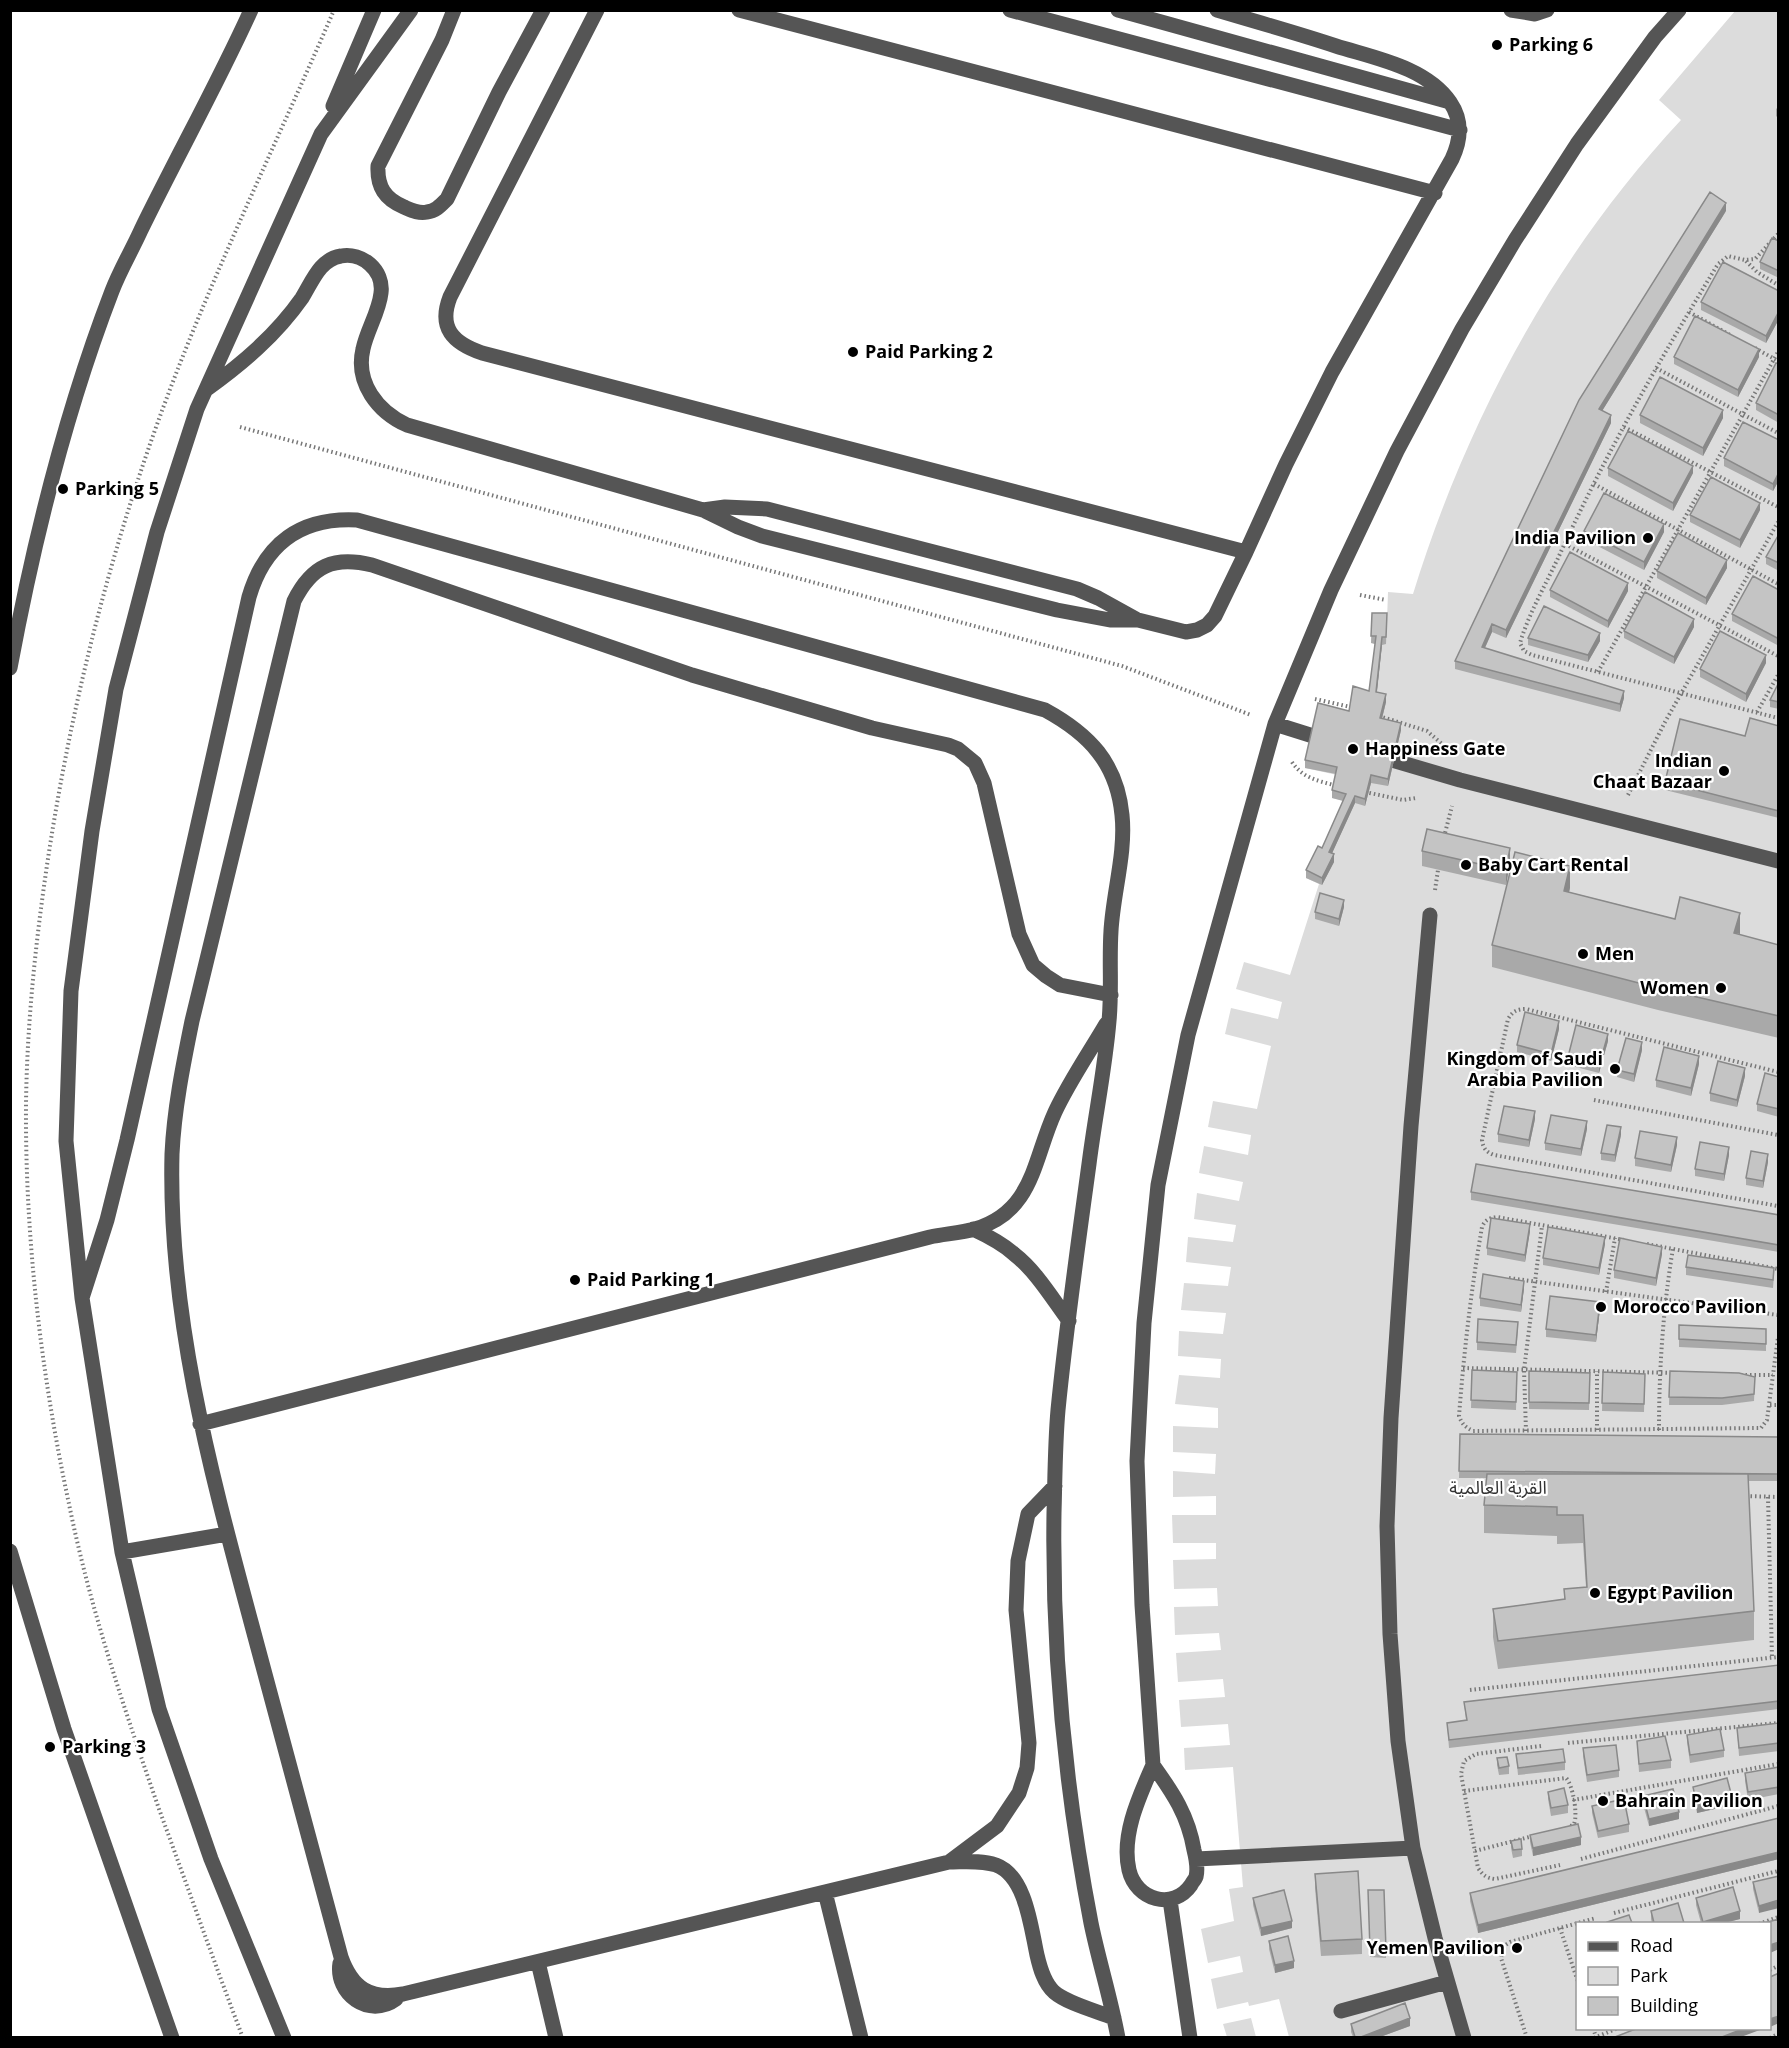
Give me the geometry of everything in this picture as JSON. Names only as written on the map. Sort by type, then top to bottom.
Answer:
[{"type":"street","points":[[10,668],[40,520],[73,404],[113,290],[170,170],[235,46],[251,10]]},
{"type":"street","points":[[284,2037],[211,1859],[159,1709],[122,1551],[82,1298],[66,1141],[71,991],[92,831],[116,689],[157,532],[197,409],[321,134],[374,10]]},
{"type":"street","points":[[321,134],[411,10]]},
{"type":"street","points":[[454,10],[442,40],[378,166],[377,178],[388,198],[420,213],[439,207],[447,199],[499,92],[543,10]]},
{"type":"street","points":[[597,10],[450,297],[446,308],[446,321],[450,332],[458,342],[482,353],[1246,552]]},
{"type":"street","points":[[739,10],[1435,192]]},
{"type":"street","points":[[1010,10],[1460,130]]},
{"type":"street","points":[[1118,10],[1450,102]]},
{"type":"street","points":[[206,389],[249,357],[268,338],[286,318],[326,262],[339,256],[355,255],[369,262],[378,274],[382,289],[362,351],[364,382],[371,396],[393,418],[423,429],[704,510],[762,536],[1057,610],[1110,620],[1138,620],[1186,632],[1197,630],[1207,625],[1215,616],[1332,372],[1435,192],[1458,145],[1460,130],[1457,116],[1450,102],[1438,89],[1423,79],[1387,62],[1217,10]]},
{"type":"street","points":[[1511,10],[1535,14],[1547,10]]},
{"type":"street","points":[[1153,1765],[1179,1803],[1187,1821],[1196,1859],[1196,1877],[1186,1892],[1170,1900],[1152,1899],[1138,1888],[1130,1873],[1128,1860],[1129,1833],[1153,1765],[1142,1605],[1137,1461],[1144,1323],[1158,1185],[1188,1035],[1275,724],[1331,590],[1396,451],[1462,329],[1515,240],[1577,144],[1655,37],[1679,10]]},
{"type":"street","points":[[704,510],[735,507],[767,509],[1077,589],[1138,620]]},
{"type":"street","points":[[82,1298],[107,1221],[125,1150],[255,577],[266,558],[281,542],[299,530],[318,522],[337,519],[357,520],[1045,710],[1068,722],[1088,739],[1104,759],[1114,778],[1123,821],[1112,907],[1109,1020],[1058,1412],[1053,1579],[1058,1681],[1069,1783],[1092,1926],[1118,2037]]},
{"type":"street","points":[[1110,995],[1060,985],[1033,965],[1019,934],[984,783],[975,763],[958,749],[872,728],[692,675],[372,565],[338,561],[322,567],[310,576],[300,588],[294,601],[192,1021],[176,1108],[172,1154],[178,1288],[186,1351],[200,1424],[227,1534],[341,1957],[339,1971],[342,1985],[350,1997],[363,2004],[377,2006],[391,2003],[403,1994],[825,1892],[950,1862],[975,1862],[996,1865],[1007,1872],[1016,1883],[1024,1900],[1040,1969],[1054,1992],[1114,2018]]},
{"type":"street","points":[[1275,724],[1460,780],[1779,861]]},
{"type":"street","points":[[1430,915],[1403,1231],[1391,1418],[1387,1526],[1390,1634],[1396,1718],[1413,1848],[1447,1982],[1464,2037]]},
{"type":"street","points":[[200,1424],[990,1223],[1006,1214],[1019,1201],[1028,1185],[1054,1114],[1109,1020]]},
{"type":"street","points":[[973,1229],[996,1240],[1016,1255],[1033,1273],[1069,1321]]},
{"type":"street","points":[[950,1862],[998,1826],[1019,1793],[1027,1768],[1029,1743],[1016,1610],[1018,1561],[1028,1514],[1055,1486]]},
{"type":"street","points":[[122,1551],[227,1534]]},
{"type":"street","points":[[10,1551],[64,1729],[172,2037]]},
{"type":"street","points":[[1196,1859],[1413,1848]]},
{"type":"street","points":[[825,1892],[861,2037]]},
{"type":"street","points":[[1170,1900],[1190,2037]]},
{"type":"street","points":[[538,1962],[556,2037]]},
{"type":"street","points":[[1341,2011],[1447,1982]]},
{"type":"path","points":[[1779,234],[1755,259],[1745,260],[1728,256],[1722,259],[1656,368],[1594,484],[1520,643],[1524,651],[1532,656],[1779,718]]},
{"type":"path","points":[[1745,260],[1756,272],[1779,285]]},
{"type":"path","points":[[1689,312],[1737,338]]},
{"type":"path","points":[[1746,343],[1777,360]]},
{"type":"path","points":[[1598,672],[1777,360],[1779,352]]},
{"type":"path","points":[[1656,368],[1779,433]]},
{"type":"path","points":[[240,427],[1122,666],[1275,724]]},
{"type":"path","points":[[1624,427],[1779,507]]},
{"type":"path","points":[[1594,484],[1779,584]]},
{"type":"path","points":[[1615,819],[1682,693],[1779,522]]},
{"type":"path","points":[[1565,544],[1779,656]]},
{"type":"path","points":[[1757,712],[1779,675]]},
{"type":"path","points":[[1442,847],[1460,780]]},
{"type":"path","points":[[1779,1072],[1526,1009],[1518,1009],[1508,1019],[1482,1140],[1487,1152],[1494,1155],[1779,1206]]},
{"type":"path","points":[[1594,1100],[1779,1135]]},
{"type":"path","points":[[1626,1240],[1497,1217],[1485,1221],[1474,1274],[1463,1368],[1459,1416],[1461,1423],[1473,1431],[1756,1429],[1765,1425],[1779,1337]]},
{"type":"path","points":[[1526,1431],[1524,1370],[1542,1225]]},
{"type":"path","points":[[1606,1292],[1615,1238]]},
{"type":"path","points":[[1638,1242],[1779,1269]]},
{"type":"path","points":[[1659,1430],[1659,1373],[1665,1299],[1673,1248]]},
{"type":"path","points":[[1474,1274],[1484,1275]]},
{"type":"path","points":[[1504,1278],[1779,1315]]},
{"type":"path","points":[[1463,1368],[1682,1373]]},
{"type":"path","points":[[1597,1371],[1597,1430]]},
{"type":"path","points":[[1739,1375],[1773,1375]]},
{"type":"path","points":[[1770,1405],[1779,1405]]},
{"type":"path","points":[[1745,1496],[1779,1497]]},
{"type":"path","points":[[1768,1497],[1772,1658]]},
{"type":"path","points":[[1470,1690],[1779,1658]]},
{"type":"path","points":[[1568,1743],[1779,1723]]},
{"type":"path","points":[[1540,1746],[1469,1756],[1461,1767],[1464,1791],[1478,1868],[1487,1878],[1495,1879],[1560,1865]]},
{"type":"path","points":[[1573,1800],[1779,1764]]},
{"type":"path","points":[[1464,1791],[1566,1778],[1570,1783],[1576,1821],[1570,1827],[1560,1829]]},
{"type":"path","points":[[1581,1859],[1779,1806]]},
{"type":"path","points":[[1475,1851],[1539,1835]]},
{"type":"path","points":[[1614,1913],[1779,1871]]},
{"type":"path","points":[[1762,1922],[1779,1917]]},
{"type":"path","points":[[1582,1922],[1596,1918]]},
{"type":"path","points":[[1527,2037],[1501,1952],[1510,1942],[1576,1924]]},
{"type":"path","points":[[1560,1928],[1576,1976]]},
{"type":"path","points":[[1595,2037],[1613,2030]]},
{"type":"path","points":[[1770,2037],[1779,2034]]},
{"type":"green space","name":"القرية العالمية","points":[[1735,11],[1778,11],[1778,2037],[1289,2037],[1279,1999],[1249,2006],[1248,2002],[1217,2009],[1211,1979],[1243,1972],[1240,1956],[1208,1963],[1201,1929],[1234,1921],[1229,1889],[1243,1887],[1233,1767],[1185,1770],[1184,1748],[1230,1745],[1228,1724],[1181,1727],[1179,1700],[1225,1697],[1223,1679],[1178,1682],[1176,1653],[1221,1650],[1219,1633],[1175,1635],[1174,1607],[1218,1606],[1217,1588],[1174,1589],[1173,1560],[1216,1559],[1216,1543],[1173,1543],[1172,1515],[1216,1515],[1216,1496],[1173,1497],[1173,1471],[1215,1474],[1216,1454],[1173,1452],[1173,1426],[1218,1428],[1218,1408],[1175,1404],[1179,1375],[1220,1378],[1221,1359],[1178,1356],[1179,1331],[1223,1334],[1226,1313],[1181,1310],[1184,1283],[1228,1286],[1231,1267],[1186,1262],[1188,1237],[1233,1242],[1236,1225],[1194,1219],[1197,1193],[1239,1201],[1243,1182],[1199,1173],[1204,1146],[1248,1155],[1251,1135],[1208,1127],[1213,1101],[1257,1109],[1271,1046],[1225,1034],[1231,1008],[1278,1019],[1282,1002],[1236,989],[1244,962],[1290,975],[1319,884],[1306,878],[1318,854],[1321,855],[1346,801],[1332,798],[1337,775],[1305,768],[1318,711],[1349,718],[1369,698],[1376,644],[1371,643],[1387,620],[1388,592],[1413,594],[1460,465],[1520,342],[1594,226],[1681,120],[1659,100]]},
{"type":"green space","points":[[1251,2018],[1256,2037],[1227,2037],[1223,2024]]},
{"type":"building","points":[[1710,192],[1726,203],[1599,409],[1611,415],[1506,630],[1492,624],[1482,647],[1624,691],[1620,704],[1455,661],[1579,400]]},
{"type":"building","points":[[1772,238],[1779,241],[1779,271],[1760,262]]},
{"type":"building","points":[[1723,262],[1779,291],[1779,311],[1766,336],[1701,302]]},
{"type":"building","points":[[1695,316],[1759,349],[1738,390],[1674,357]]},
{"type":"building","points":[[1776,363],[1779,364],[1779,415],[1756,403]]},
{"type":"building","points":[[1660,377],[1723,410],[1703,448],[1640,415]]},
{"type":"building","points":[[1743,422],[1779,440],[1779,472],[1773,484],[1724,458]]},
{"type":"building","points":[[1628,431],[1693,466],[1673,503],[1608,468]]},
{"type":"building","points":[[1711,477],[1760,503],[1740,540],[1690,515]]},
{"type":"building","points":[[1604,493],[1664,524],[1644,562],[1584,531]]},
{"type":"building","points":[[1678,533],[1727,560],[1706,598],[1657,571]]},
{"type":"building","points":[[1779,534],[1779,563],[1766,557]]},
{"type":"building","points":[[1570,552],[1628,583],[1608,621],[1550,590]]},
{"type":"building","points":[[1753,576],[1779,590],[1779,639],[1732,614]]},
{"type":"building","points":[[1645,592],[1694,619],[1674,657],[1624,631]]},
{"type":"building","points":[[1544,606],[1600,633],[1588,655],[1528,638]]},
{"type":"building","name":"Happiness Gate","points":[[1372,613],[1387,613],[1386,637],[1382,637],[1376,692],[1386,694],[1380,718],[1401,723],[1388,779],[1371,775],[1365,799],[1355,796],[1329,852],[1334,854],[1322,878],[1306,870],[1318,846],[1322,848],[1346,794],[1332,790],[1337,767],[1305,760],[1318,703],[1349,711],[1353,686],[1369,691],[1376,636],[1371,636]]},
{"type":"building","points":[[1720,631],[1766,655],[1746,694],[1700,669]]},
{"type":"building","points":[[1779,682],[1779,702],[1770,700]]},
{"type":"building","name":"Indian Chaat Bazaar","points":[[1750,718],[1779,726],[1779,811],[1665,782],[1680,719],[1745,736]]},
{"type":"building","points":[[1427,829],[1510,848],[1506,870],[1422,851]]},
{"type":"building","points":[[1515,852],[1570,866],[1564,891],[1675,919],[1680,897],[1740,913],[1734,933],[1779,945],[1779,1016],[1658,988],[1492,945]]},
{"type":"building","points":[[1320,893],[1344,900],[1339,919],[1315,912]]},
{"type":"building","points":[[1525,1012],[1559,1021],[1551,1054],[1517,1045]]},
{"type":"building","points":[[1576,1025],[1608,1034],[1599,1066],[1568,1057]]},
{"type":"building","points":[[1626,1038],[1642,1042],[1634,1074],[1617,1070]]},
{"type":"building","points":[[1664,1047],[1699,1056],[1691,1088],[1656,1080]]},
{"type":"building","points":[[1718,1061],[1745,1068],[1737,1100],[1710,1093]]},
{"type":"building","points":[[1765,1073],[1779,1077],[1779,1109],[1757,1104]]},
{"type":"building","points":[[1504,1106],[1535,1111],[1529,1140],[1498,1134]]},
{"type":"building","points":[[1551,1115],[1587,1121],[1581,1149],[1545,1143]]},
{"type":"building","points":[[1607,1125],[1621,1127],[1615,1155],[1601,1153]]},
{"type":"building","points":[[1640,1131],[1677,1137],[1671,1165],[1635,1158]]},
{"type":"building","points":[[1700,1142],[1729,1147],[1724,1174],[1695,1169]]},
{"type":"building","points":[[1751,1151],[1768,1154],[1763,1181],[1746,1178]]},
{"type":"building","points":[[1476,1164],[1779,1215],[1779,1245],[1471,1192]]},
{"type":"building","points":[[1491,1218],[1530,1224],[1525,1255],[1487,1248]]},
{"type":"building","points":[[1548,1227],[1605,1237],[1599,1268],[1543,1258]]},
{"type":"building","points":[[1620,1238],[1662,1247],[1656,1278],[1614,1270]]},
{"type":"building","points":[[1688,1255],[1774,1268],[1773,1280],[1686,1267]]},
{"type":"building","points":[[1483,1274],[1524,1281],[1521,1305],[1480,1298]]},
{"type":"building","points":[[1550,1296],[1600,1302],[1596,1335],[1546,1329]]},
{"type":"building","points":[[1478,1319],[1518,1322],[1516,1345],[1477,1342]]},
{"type":"building","points":[[1679,1325],[1766,1329],[1766,1344],[1679,1339]]},
{"type":"building","points":[[1472,1370],[1517,1372],[1516,1402],[1471,1400]]},
{"type":"building","points":[[1529,1371],[1590,1373],[1589,1403],[1529,1402]]},
{"type":"building","points":[[1670,1371],[1739,1373],[1755,1377],[1754,1394],[1722,1398],[1669,1397]]},
{"type":"building","points":[[1603,1372],[1645,1374],[1644,1404],[1602,1403]]},
{"type":"building","points":[[1460,1434],[1779,1437],[1779,1474],[1459,1471]]},
{"type":"building","points":[[1487,1474],[1748,1474],[1754,1611],[1498,1641],[1493,1609],[1565,1599],[1564,1589],[1587,1587],[1583,1515],[1557,1515],[1557,1507],[1484,1505]]},
{"type":"building","points":[[1779,1665],[1779,1701],[1449,1740],[1447,1723],[1467,1720],[1464,1702]]},
{"type":"building","points":[[1779,1723],[1779,1743],[1739,1748],[1737,1728]]},
{"type":"building","points":[[1720,1729],[1724,1750],[1690,1755],[1687,1735]]},
{"type":"building","points":[[1665,1736],[1671,1760],[1639,1764],[1637,1741]]},
{"type":"building","points":[[1616,1745],[1619,1770],[1587,1775],[1583,1748]]},
{"type":"building","points":[[1563,1749],[1565,1762],[1518,1768],[1516,1754]]},
{"type":"building","points":[[1507,1757],[1509,1766],[1499,1768],[1497,1758]]},
{"type":"building","points":[[1779,1767],[1779,1787],[1748,1792],[1745,1773]]},
{"type":"building","points":[[1727,1778],[1732,1797],[1697,1805],[1693,1787]]},
{"type":"building","points":[[1564,1788],[1568,1805],[1551,1808],[1548,1792]]},
{"type":"building","points":[[1673,1789],[1679,1812],[1649,1819],[1643,1796]]},
{"type":"building","points":[[1624,1799],[1629,1824],[1598,1831],[1592,1806]]},
{"type":"building","points":[[1779,1818],[1779,1852],[1478,1925],[1470,1893]]},
{"type":"building","points":[[1578,1824],[1581,1837],[1533,1848],[1530,1835]]},
{"type":"building","points":[[1521,1839],[1522,1849],[1513,1850],[1511,1841]]},
{"type":"building","points":[[1358,1871],[1362,1939],[1321,1941],[1315,1874]]},
{"type":"building","points":[[1779,1876],[1779,1900],[1759,1906],[1753,1882]]},
{"type":"building","points":[[1733,1887],[1740,1911],[1703,1922],[1696,1898]]},
{"type":"building","points":[[1284,1890],[1292,1921],[1261,1928],[1253,1898]]},
{"type":"building","points":[[1368,1890],[1384,1890],[1386,1950],[1370,1950]]},
{"type":"building","points":[[1678,1903],[1684,1922],[1654,1922],[1651,1911]]},
{"type":"building","points":[[1629,1915],[1632,1922],[1607,1922]]},
{"type":"building","points":[[1779,1919],[1779,1942],[1771,1945],[1771,1922],[1768,1922]]},
{"type":"building","points":[[1288,1936],[1294,1961],[1275,1965],[1269,1941]]},
{"type":"building","points":[[1779,1973],[1779,2016],[1771,2019],[1771,1977]]},
{"type":"building","points":[[1405,2003],[1410,2018],[1361,2037],[1355,2037],[1351,2024]]},
{"type":"building","points":[[1633,2030],[1740,2030],[1722,2037],[1615,2037]]},
{"type":"place","name":"Parking 6","points":[[1497,45]]},
{"type":"place","name":"Paid Parking 2","points":[[853,352]]},
{"type":"place","name":"Parking 5","points":[[63,489]]},
{"type":"place","name":"India Pavilion","points":[[1648,538]]},
{"type":"place","name":"Happiness Gate","points":[[1353,749]]},
{"type":"place","name":"Indian Chaat Bazaar","points":[[1724,771]]},
{"type":"place","name":"Baby Cart Rental","points":[[1466,865]]},
{"type":"place","name":"Men","points":[[1583,954]]},
{"type":"place","name":"Women","points":[[1721,988]]},
{"type":"place","name":"Kingdom of Saudi Arabia Pavilion","points":[[1615,1069]]},
{"type":"place","name":"Paid Parking 1","points":[[575,1280]]},
{"type":"place","name":"Morocco Pavilion","points":[[1601,1307]]},
{"type":"place","name":"Egypt Pavilion","points":[[1595,1593]]},
{"type":"place","name":"Parking 3","points":[[50,1747]]},
{"type":"place","name":"Bahrain Pavilion","points":[[1603,1801]]},
{"type":"place","name":"Yemen Pavilion","points":[[1517,1948]]}]
